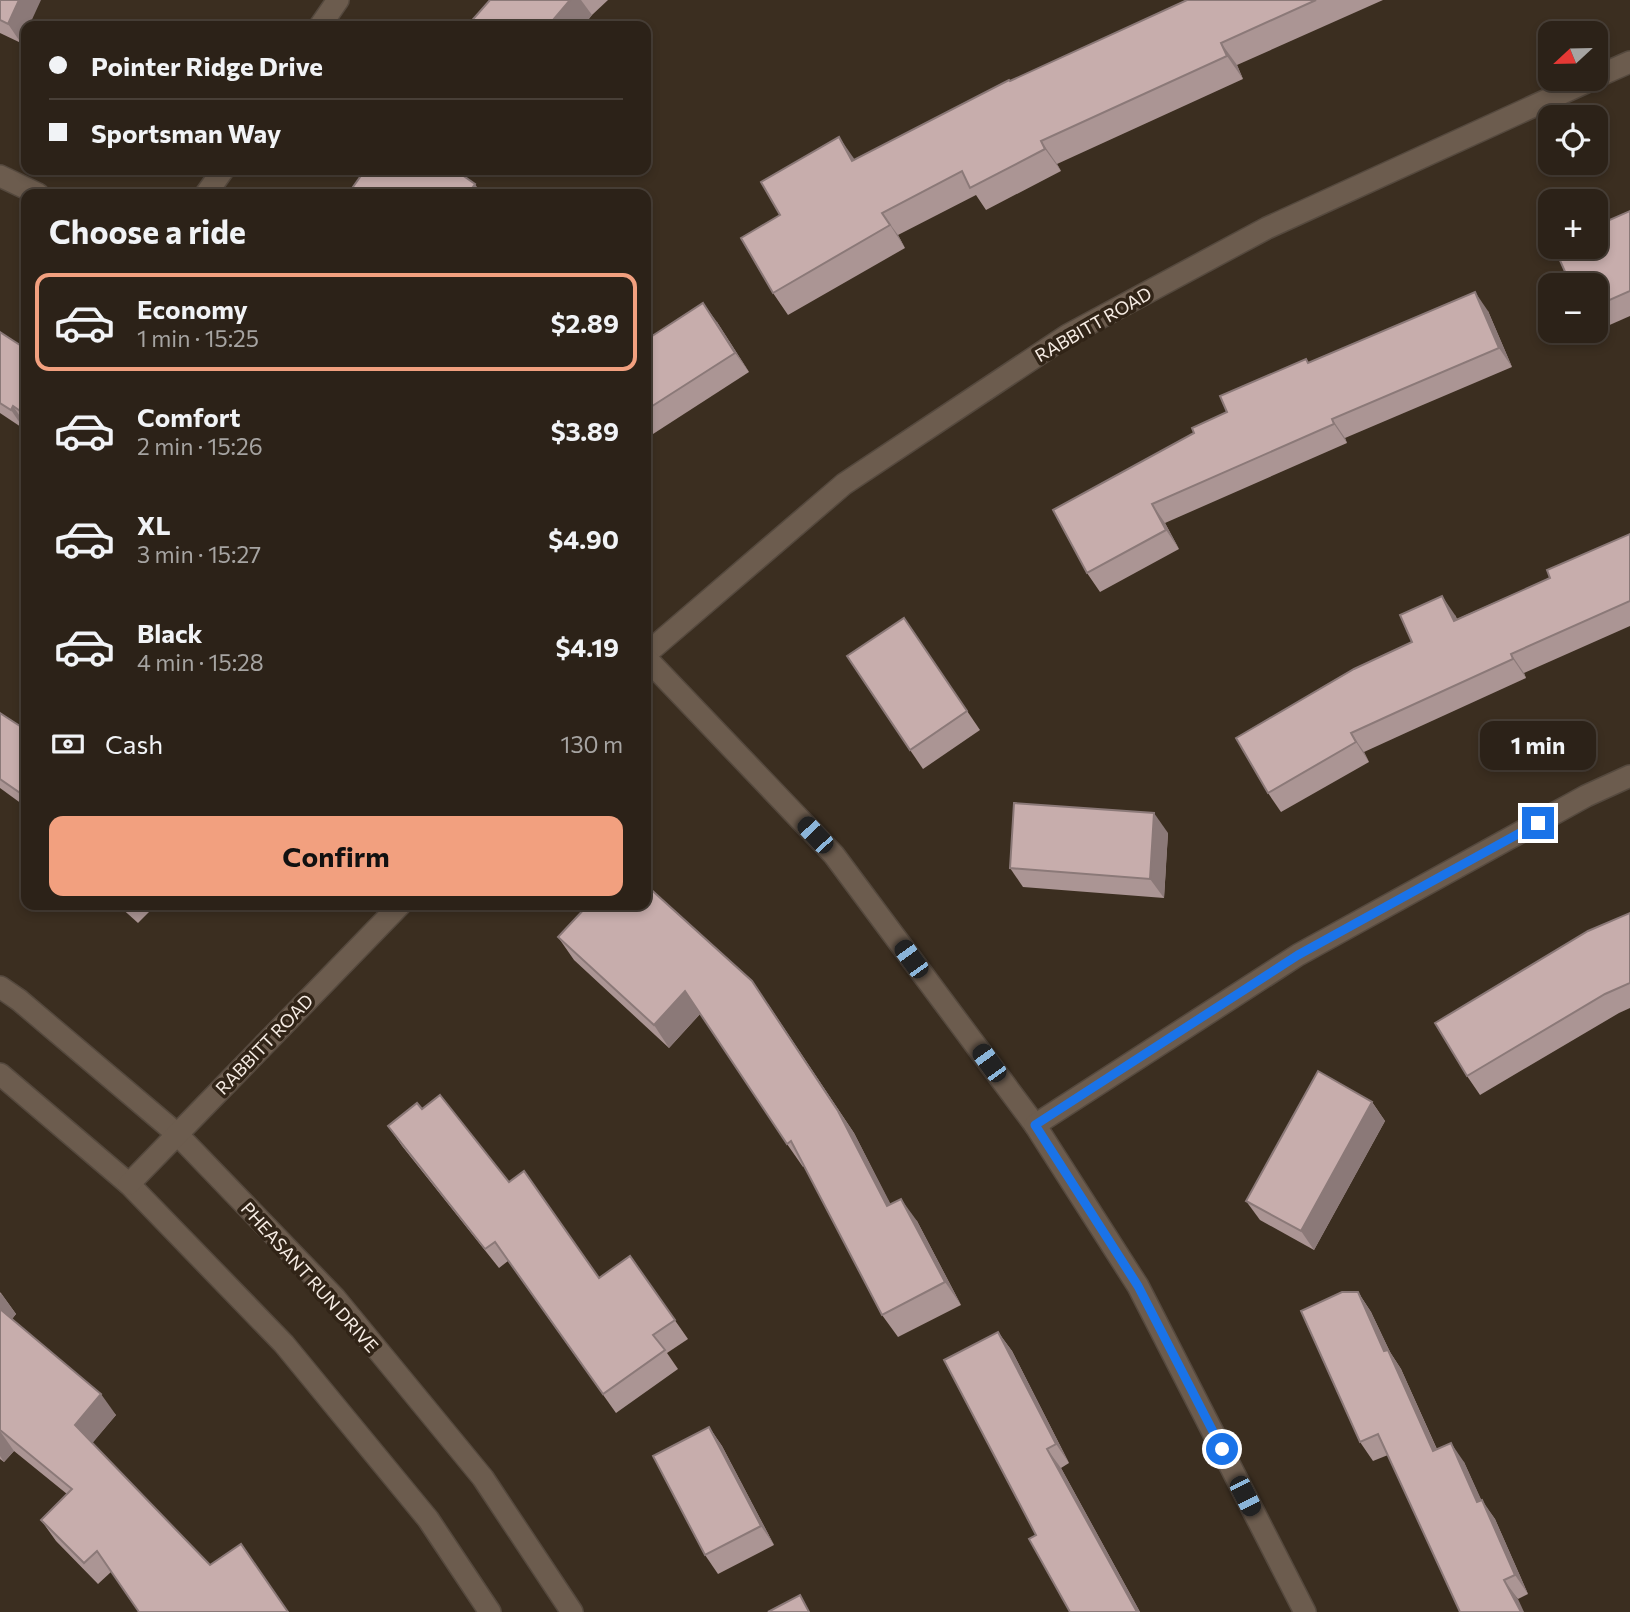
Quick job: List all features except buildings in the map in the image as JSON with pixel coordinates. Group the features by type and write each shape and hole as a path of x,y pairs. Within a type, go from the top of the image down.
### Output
{"street":[{"path":"323,21 338,0"},
{"name":"RABBITT ROAD","path":"1608,72 1630,62"},
{"name":"RABBITT ROAD","path":"651,652 844,484 1068,335 1267,228 1566,91"},
{"path":"0,176 27,189"},
{"path":"651,661 834,855 1035,1125 1138,1286 1305,1612"},
{"path":"1035,1125 1298,955 1586,796 1630,776"},
{"name":"RABBITT ROAD","path":"129,1184 395,910"},
{"name":"PHEASANT RUN DRIVE","path":"0,987 19,1000 176,1133 335,1298 483,1478 572,1612"},
{"path":"0,1073 129,1184 284,1344 428,1519 490,1612"}],"route":[{"path":"1222,1449 1138,1286 1035,1125 1298,955 1538,823"}]}
